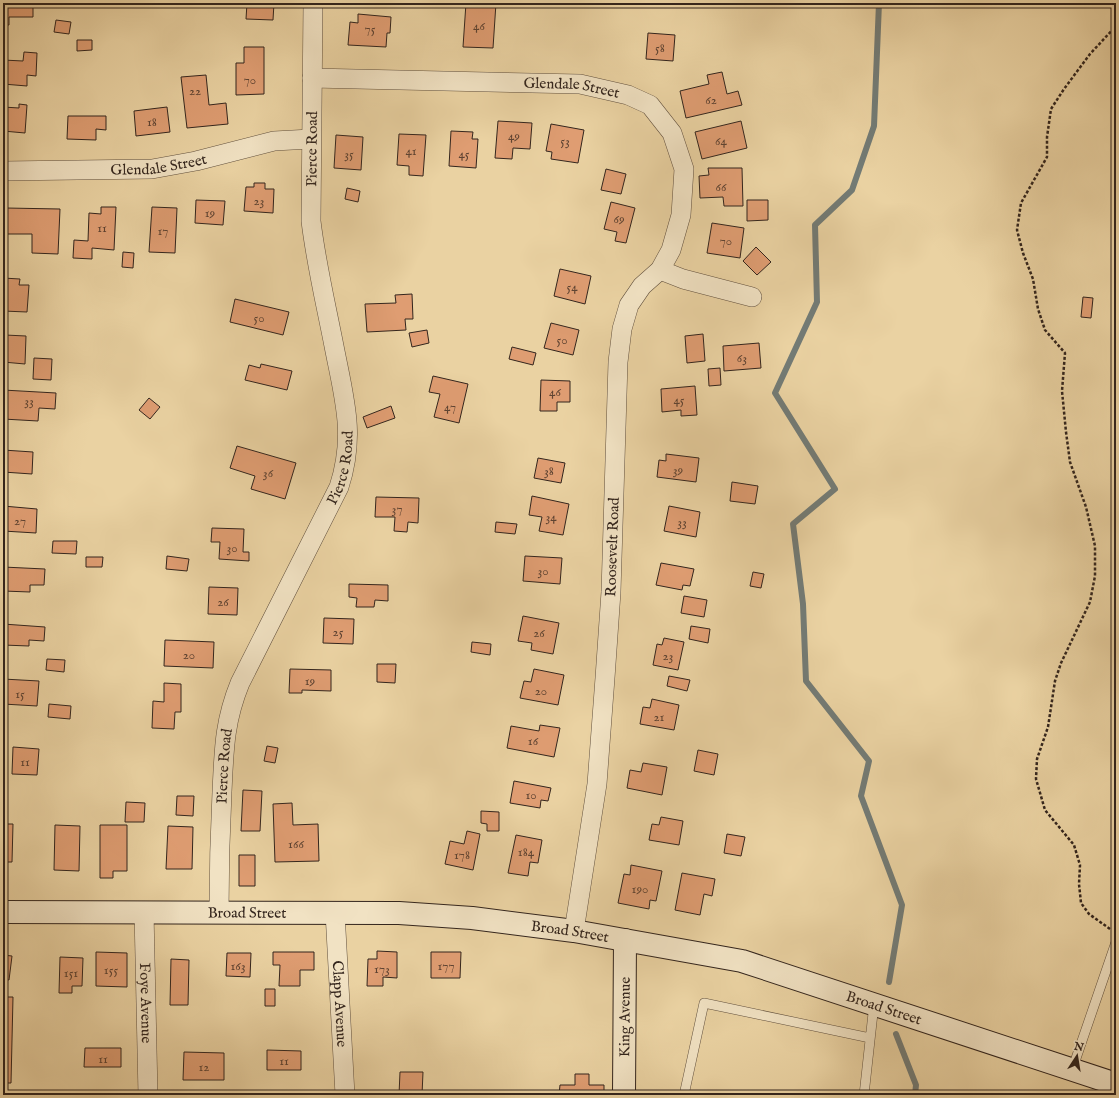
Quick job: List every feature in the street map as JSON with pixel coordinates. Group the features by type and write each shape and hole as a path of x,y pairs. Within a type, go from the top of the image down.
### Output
{"main road":[{"name":"Broad Street","path":"3,912 335,912 423,914 497,921 574,931 742,961 1116,1084"},
{"name":"King Avenue","path":"624,1095 625,940"}],"street":[{"name":"Pierce Road","path":"219,912 219,851 225,740 231,705 240,683 339,487 348,456 346,407 311,221 313,3"},
{"name":"Glendale Street","path":"312,78 580,84 628,95 650,105 672,133 684,169 681,215 671,250 660,270"},
{"name":"Glendale Street","path":"3,171 152,169 196,161 274,141 311,139"},
{"path":"660,270 683,279 752,297"},
{"name":"Roosevelt Road","path":"574,931 596,784 605,678 611,592 618,362 622,329 629,305 642,286 660,270"},
{"name":"Foye Avenue","path":"144,912 148,1095"},
{"name":"Clapp Avenue","path":"335,912 345,1095"}],"lane":[{"path":"1072,1070 1116,942"},
{"path":"684,1095 704,1003 870,1038"},
{"path":"864,1095 874,1004"}],"path":[{"path":"1116,26 1090,54 1051,109 1047,136 1047,157 1021,203 1017,230 1023,253 1033,279 1038,309 1045,330 1065,353 1062,391 1070,462 1086,507 1095,546 1095,576 1090,602 1061,664 1055,681 1048,728 1037,759 1036,779 1045,810 1074,845 1080,865 1079,884 1081,903 1089,914 1116,933"}],"building":[{"path":"3,3 33,3 33,17 9,17 9,25 3,25"},
{"path":"247,3 274,3 273,20 246,19"},
{"path":"466,3 496,3 493,48 463,47"},
{"path":"358,14 391,17 390,33 387,33 386,47 348,45 350,22 358,23"},
{"path":"56,20 71,22 69,34 54,32"},
{"path":"648,33 675,35 673,61 646,59"},
{"path":"77,40 92,40 92,50 77,51"},
{"path":"244,47 264,47 264,94 236,95 236,63 244,63"},
{"path":"24,52 37,53 36,76 27,75 27,86 3,84 3,60 23,61"},
{"path":"722,72 727,94 738,91 742,105 686,118 680,91 709,84 707,75"},
{"path":"206,75 209,105 226,103 228,124 187,128 181,77"},
{"path":"19,104 27,105 25,133 3,131 3,107 19,108"},
{"path":"167,107 170,132 136,136 134,111"},
{"path":"68,116 106,116 106,130 96,129 96,140 67,139"},
{"path":"498,121 532,123 530,149 513,148 512,159 495,158"},
{"path":"741,121 747,148 702,159 695,132"},
{"path":"551,124 584,130 578,163 551,159 552,152 546,151"},
{"path":"451,131 473,132 472,139 478,139 476,168 449,166"},
{"path":"399,134 426,135 423,176 409,175 409,166 397,165"},
{"path":"336,135 363,137 361,170 334,168"},
{"path":"708,168 742,168 743,206 724,206 723,197 700,198 699,176 709,175"},
{"path":"606,169 626,174 621,194 601,190"},
{"path":"254,183 265,183 265,189 274,189 273,213 244,211 246,187 254,187"},
{"path":"347,188 360,191 358,202 345,199"},
{"path":"196,200 225,201 223,225 195,223"},
{"path":"747,200 768,200 768,220 747,221"},
{"path":"611,202 635,208 626,243 615,241 617,232 604,229"},
{"path":"101,207 116,207 114,250 92,248 92,259 73,258 74,240 88,241 89,213 101,214"},
{"path":"152,207 177,208 175,253 149,252"},
{"path":"6,208 60,209 58,254 32,253 32,234 3,234 3,220 6,220"},
{"path":"712,223 744,228 740,258 707,253"},
{"path":"756,247 771,262 757,275 743,261"},
{"path":"123,252 134,253 133,268 122,267"},
{"path":"560,269 591,276 585,304 554,296"},
{"path":"3,278 20,279 19,285 29,285 27,312 3,311"},
{"path":"412,294 413,319 405,319 406,330 367,332 365,304 396,303 395,295"},
{"path":"1083,297 1093,298 1091,318 1081,317"},
{"path":"235,299 289,312 283,335 230,322"},
{"path":"551,323 579,330 573,355 544,348"},
{"path":"427,330 429,343 412,347 409,333"},
{"path":"703,334 705,361 687,363 685,336"},
{"path":"5,335 26,336 25,364 3,362"},
{"path":"759,343 761,368 724,371 723,346"},
{"path":"512,347 536,353 533,365 509,359"},
{"path":"34,358 52,359 51,380 33,379"},
{"path":"261,364 292,371 287,390 245,380 249,365 260,368"},
{"path":"720,368 721,385 709,386 708,369"},
{"path":"433,376 468,384 459,423 434,417 440,394 429,392"},
{"path":"541,380 570,381 570,402 557,402 557,411 540,411"},
{"path":"695,386 697,415 681,416 681,410 662,412 661,389"},
{"path":"3,390 56,393 55,409 39,408 38,421 3,419"},
{"path":"149,398 160,407 150,419 139,410"},
{"path":"391,406 395,418 367,428 363,417"},
{"path":"237,446 296,463 285,499 251,489 255,476 230,468"},
{"path":"3,450 33,452 32,474 3,472"},
{"path":"666,454 699,458 696,482 657,477 659,460 666,461"},
{"path":"538,458 565,463 561,483 534,478"},
{"path":"732,482 758,486 755,504 730,501"},
{"path":"532,496 569,504 563,535 539,531 542,517 529,515"},
{"path":"376,497 419,498 418,523 408,522 407,532 394,531 395,517 375,517"},
{"path":"3,506 37,509 36,533 3,531"},
{"path":"669,506 700,512 696,537 664,531"},
{"path":"496,522 517,524 515,534 495,532"},
{"path":"212,528 244,529 243,552 249,552 249,561 219,559 220,542 211,542"},
{"path":"53,541 77,541 76,554 52,553"},
{"path":"167,556 189,559 187,571 166,569"},
{"path":"525,556 562,558 560,584 523,581"},
{"path":"86,557 103,557 102,567 86,567"},
{"path":"661,563 694,569 690,586 683,585 682,590 656,585"},
{"path":"3,567 45,569 44,585 30,585 30,592 3,591"},
{"path":"753,572 764,574 761,588 750,586"},
{"path":"349,584 388,585 388,601 375,600 374,607 356,607 357,598 349,597"},
{"path":"209,587 238,588 237,615 208,614"},
{"path":"684,596 707,600 704,617 681,613"},
{"path":"523,616 559,623 553,654 531,650 532,643 518,641"},
{"path":"324,618 354,619 353,644 323,643"},
{"path":"3,624 45,627 44,641 29,640 29,646 3,645"},
{"path":"691,626 710,629 708,643 689,639"},
{"path":"664,638 684,642 678,670 653,665 657,644 662,645"},
{"path":"165,640 214,642 213,668 164,666"},
{"path":"472,642 491,644 490,655 471,652"},
{"path":"47,659 65,660 64,672 46,670"},
{"path":"377,664 396,664 395,683 377,682"},
{"path":"290,669 331,670 331,691 302,690 302,693 289,693"},
{"path":"534,669 564,675 558,705 520,698 524,681 531,682"},
{"path":"669,676 690,680 687,691 667,686"},
{"path":"3,679 39,681 37,706 3,704"},
{"path":"164,683 181,684 181,712 175,712 174,729 152,728 153,701 164,702"},
{"path":"652,699 679,705 674,730 640,724 643,707 650,708"},
{"path":"49,704 71,706 70,719 48,717"},
{"path":"540,725 560,728 554,757 507,748 511,726 539,731"},
{"path":"267,746 278,748 275,763 264,761"},
{"path":"13,747 39,749 37,775 12,774"},
{"path":"698,750 718,754 714,775 694,771"},
{"path":"643,763 667,767 662,795 627,788 630,770 641,772"},
{"path":"514,781 551,788 548,801 541,800 540,808 510,803"},
{"path":"243,790 262,791 260,831 241,831"},
{"path":"177,796 194,796 193,816 176,815"},
{"path":"126,802 145,803 144,822 125,822"},
{"path":"292,803 293,825 318,824 319,861 275,862 273,804"},
{"path":"481,811 499,812 499,831 487,831 487,824 481,823"},
{"path":"661,817 683,821 679,845 649,840 652,824 659,825"},
{"path":"3,824 13,824 12,862 3,862"},
{"path":"55,825 80,826 79,871 54,870"},
{"path":"100,825 127,825 127,871 113,871 113,878 100,878"},
{"path":"168,826 193,827 192,869 166,869"},
{"path":"467,831 480,834 473,870 445,864 450,841 464,844"},
{"path":"727,834 745,837 741,856 724,853"},
{"path":"516,835 542,840 538,863 530,862 528,876 508,873"},
{"path":"239,855 255,855 255,886 239,886"},
{"path":"631,865 662,871 656,901 650,900 649,909 618,903 624,874 630,875"},
{"path":"682,873 715,879 712,896 704,894 700,915 675,910"},
{"path":"377,951 397,952 397,978 383,977 383,986 367,986 368,959 377,959"},
{"path":"96,952 127,953 127,987 96,986"},
{"path":"273,952 314,952 314,970 300,970 300,986 279,986 280,965 273,965"},
{"path":"431,952 461,952 460,978 431,978"},
{"path":"227,953 251,953 250,977 226,976"},
{"path":"3,955 12,956 9,980 3,979"},
{"path":"60,957 83,958 82,986 72,986 72,993 59,993"},
{"path":"171,959 189,960 188,1005 170,1005"},
{"path":"265,989 275,989 275,1006 265,1006"},
{"path":"3,997 13,997 11,1083 6,1083 5,1095 3,1095"},
{"path":"85,1048 121,1048 121,1067 84,1067"},
{"path":"267,1050 301,1051 301,1070 267,1070"},
{"path":"184,1052 224,1053 224,1080 183,1080"},
{"path":"400,1072 423,1072 422,1095 399,1095"},
{"path":"575,1074 589,1074 589,1085 604,1085 604,1095 559,1095 560,1085 575,1085"}],"waterway":[{"path":"879,3 874,126 852,190 815,225 817,302 775,393 835,489 793,524 803,604 806,681 869,761 861,796 902,905 889,982"},
{"path":"896,1034 916,1085 915,1095"}]}
